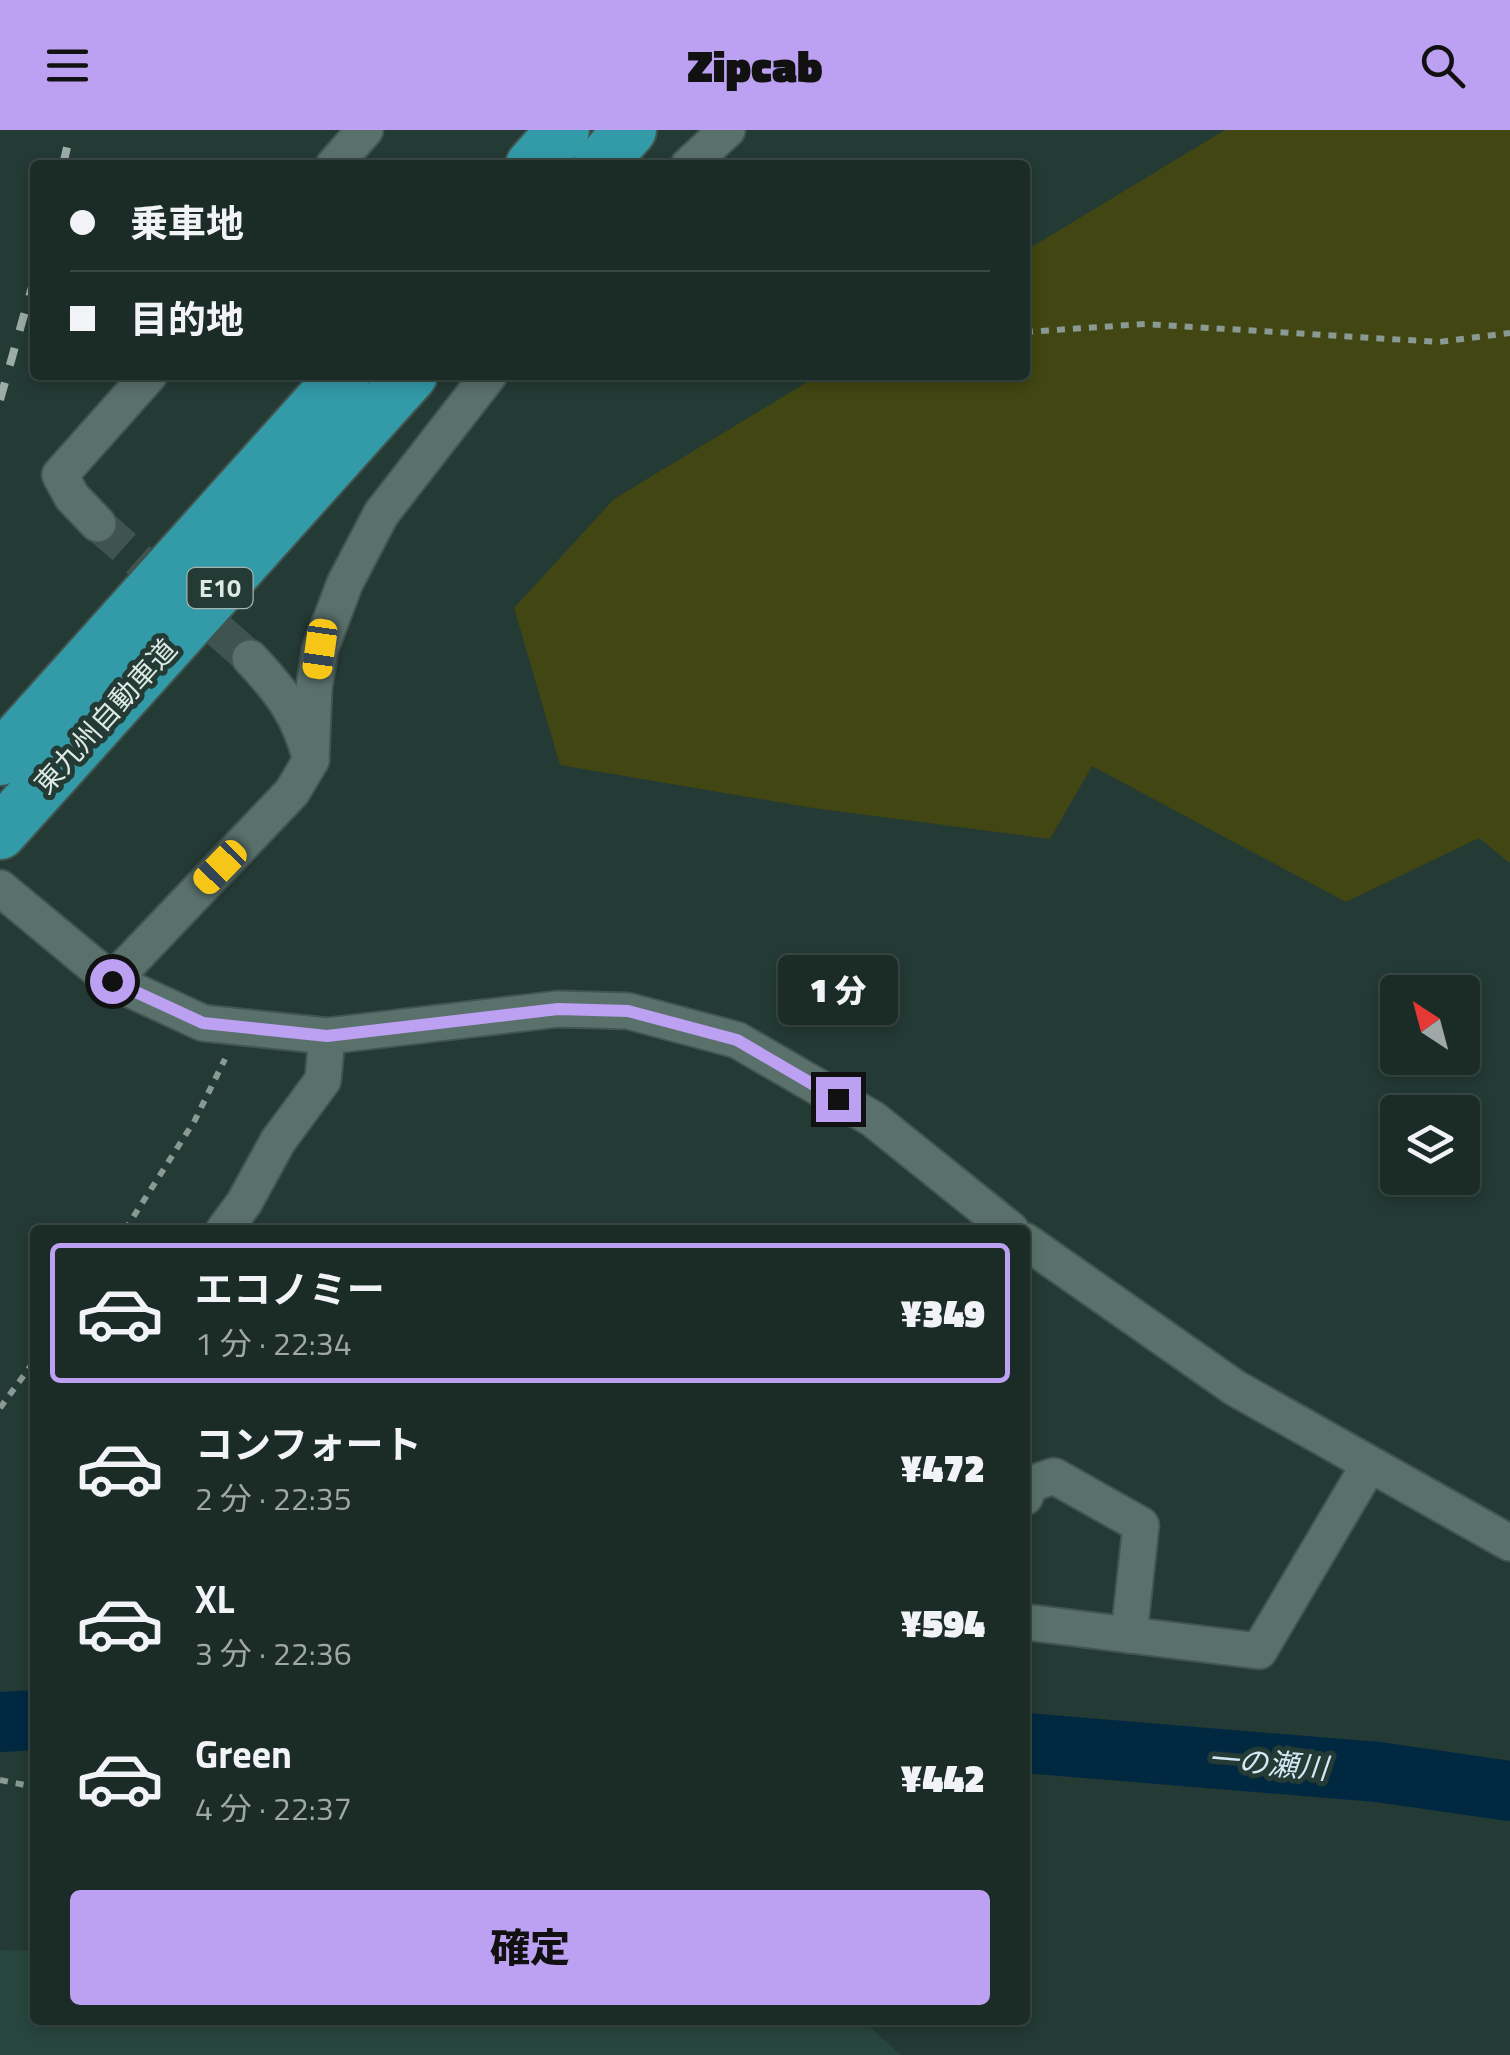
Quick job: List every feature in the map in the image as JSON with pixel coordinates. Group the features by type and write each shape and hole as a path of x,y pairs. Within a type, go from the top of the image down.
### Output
{"highway":[{"path":"536,160 563,130"},
{"path":"603,160 630,130"},
{"name":"東九州自動車道","path":"10,798 340,380"},
{"name":"東九州自動車道","path":"10,798 406,380"}],"street":[{"path":"338,160 365,130"},
{"path":"695,160 727,130"},
{"path":"98,524 72,497 60,475 144,380"},
{"path":"112,981 292,792 312,760 314,688 320,649 345,583 381,514 485,380"},
{"path":"250,658 284,694 303,727 312,760"},
{"path":"0,888 112,981 203,1023 327,1036 558,1009 628,1011 737,1040 872,1119 1004,1225"},
{"path":"228,1225 244,1204 278,1141 323,1080 327,1036"},
{"path":"1030,1244 1235,1388 1510,1543"},
{"path":"1030,1623 1259,1650 1368,1465"},
{"path":"1030,1484 1054,1476 1141,1525 1128,1635"}],"path":[{"path":"1030,332 1145,324 1439,342 1510,333"},
{"path":"128,1225 195,1120 240,1026"},
{"path":"0,1408 30,1367"},
{"path":"0,1780 30,1786"}],"shaded area":[{"path":"0,1950 30,1951 30,2025 868,2025 901,2055 0,2055"}],"green space":[{"path":"1225,130 1510,130 1510,863 1479,838 1346,902 1092,766 1050,839 813,808 560,765 514,608 614,499 811,380 1030,380 1030,248"}],"waterway":[{"name":"一の瀬川","path":"0,1722 30,1720"},
{"name":"一の瀬川","path":"1030,1743 1378,1772 1510,1791"}],"tunnel":[{"path":"98,524 250,658"}],"railway":[{"path":"64,160 71,130"},
{"path":"0,400 30,294"}],"route":[{"path":"112,981 203,1023 327,1036 558,1009 628,1011 737,1040 838,1099"}]}
